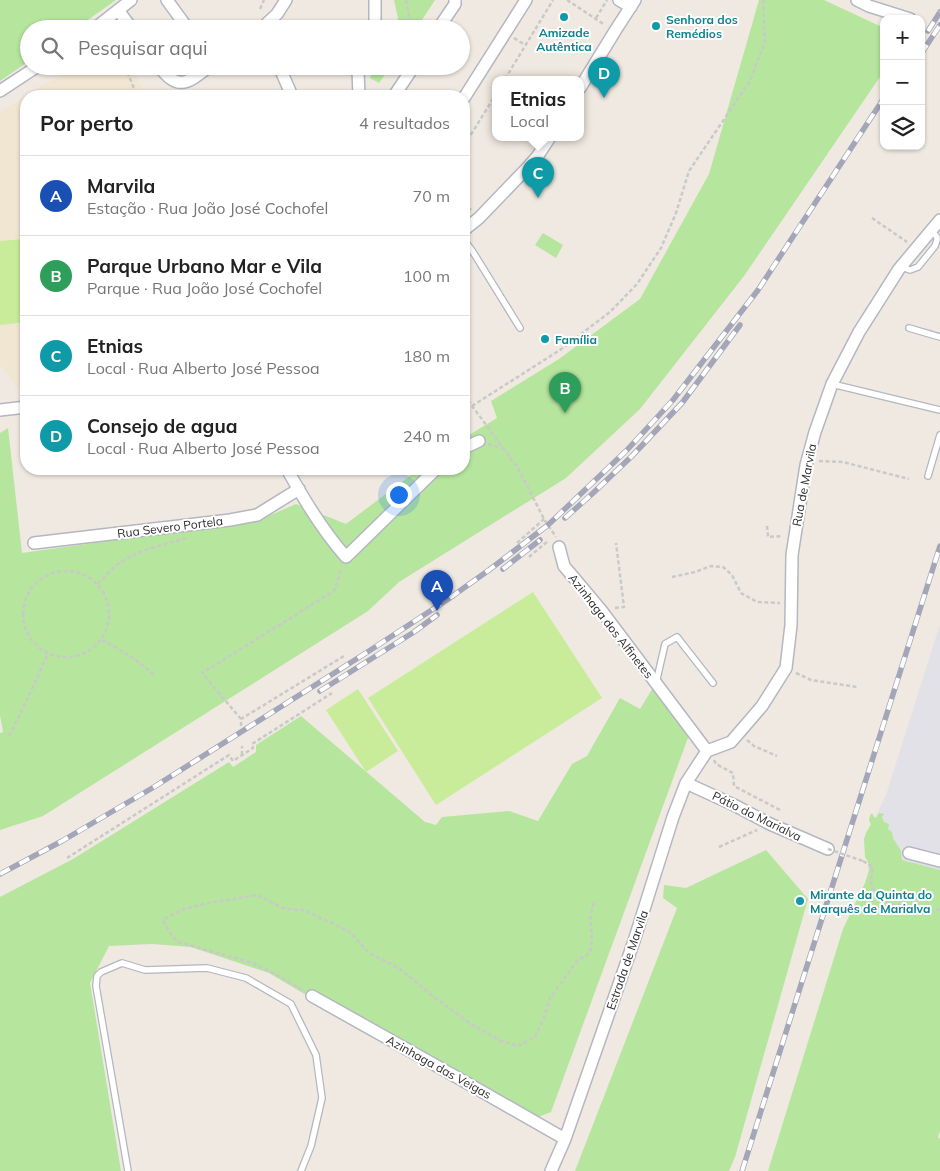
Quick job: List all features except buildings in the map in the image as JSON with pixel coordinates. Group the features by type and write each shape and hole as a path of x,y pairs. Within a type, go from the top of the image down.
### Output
{"street":[{"path":"105,20 131,0"},
{"path":"167,0 181,20"},
{"path":"271,20 286,0"},
{"path":"374,20 375,0"},
{"path":"444,20 455,4 454,0"},
{"path":"469,90 526,0"},
{"path":"584,81 633,4 619,0"},
{"path":"857,0 897,15"},
{"path":"118,10 125,20"},
{"path":"0,91 24,75"},
{"path":"166,75 174,81 181,82 192,80 198,75"},
{"path":"283,75 289,90"},
{"path":"358,75 359,90"},
{"path":"398,90 408,75"},
{"path":"470,225 530,166 548,141"},
{"name":"Rua de Marvila","path":"707,751 730,742 762,706 786,668 791,625 792,555 808,460 815,432 832,384 859,332 901,267 940,220"},
{"path":"0,404 20,408"},
{"path":"0,410 20,408"},
{"path":"0,419 20,409"},
{"path":"470,445 479,441"},
{"path":"291,475 330,538 346,557 430,475"},
{"name":"Rua Severo Portela","path":"34,543 257,515 299,489"},
{"name":"Azinhaga dos Alfinetes","path":"559,547 564,566 601,610 707,751"},
{"name":"Estrada de Marvila","path":"551,1171 565,1139 634,941 673,817 686,783 707,751"},
{"name":"Pátio do Marialva","path":"686,783 770,824 828,849"},
{"path":"909,853 940,861"},
{"name":"Azinhaga das Veigas","path":"312,996 565,1139"}],"lane":[{"path":"901,267 913,270 918,267 936,243 937,237 931,230"},
{"path":"470,248 520,328"},
{"path":"909,328 940,337"},
{"path":"832,384 940,410"},
{"path":"928,476 940,435"},
{"path":"656,683 665,644 677,637 713,683"},
{"path":"128,1171 96,986 97,976 101,972 122,963 144,970 207,968 246,978 291,1004 316,1055 322,1098 312,1146 301,1171"}],"path":[{"path":"260,9 264,0"},
{"path":"406,0 410,20"},
{"path":"507,76 553,0"},
{"path":"567,0 615,31"},
{"path":"595,18 607,0"},
{"path":"472,406 560,350 610,312 637,284 660,248 676,213 689,171 750,81 765,41 762,0"},
{"path":"129,75 135,90"},
{"path":"470,136 492,100"},
{"path":"872,218 916,248"},
{"path":"470,403 518,468 544,519 555,535 559,547"},
{"path":"808,460 843,462 909,479"},
{"path":"517,543 544,519"},
{"path":"98,584 124,559 176,540 188,538 188,525"},
{"path":"767,526 768,538 795,536"},
{"path":"529,557 555,535"},
{"path":"601,610 624,607 616,543"},
{"path":"241,726 241,719 202,673 334,591 346,557"},
{"path":"672,577 711,566 723,567 732,575 741,593 757,602 791,603"},
{"path":"66,570 80,572 92,578 102,588 108,600 110,614 108,628 102,640 91,651 77,656 62,658 48,654 31,639 23,619 24,604 30,590 40,580 52,573 66,570"},
{"path":"102,640 143,664 154,675"},
{"path":"9,736 48,654"},
{"path":"241,719 344,656"},
{"path":"786,668 811,680 857,687"},
{"path":"67,858 230,756 233,761 242,756 253,748 252,744 332,693"},
{"path":"738,733 754,746 776,756"},
{"path":"242,746 242,756"},
{"name":"Pátio do Marialva","path":"707,751 716,764 732,773 734,786 780,810"},
{"name":"Pátio do Marialva","path":"720,847 760,829"},
{"path":"828,849 863,861 873,867 871,880 873,890 887,903 929,912 940,909"},
{"path":"312,996 254,963 178,942 169,932 163,920 182,910 208,903 257,895 285,909 304,910 350,932 369,953 399,968 471,1024 501,1041 518,1046 535,1037 544,1018 550,998 577,961 590,953 592,938 590,918 594,901"}],"shaded area":[{"path":"62,75 136,75 142,90 35,90"},
{"path":"20,100 20,385 16,386 0,365 0,112"},
{"path":"940,624 940,903 869,830 886,795"}],"green space":[{"path":"0,0 116,0 88,20 20,20 20,67 0,81"},
{"path":"394,0 435,0 422,20 397,20"},
{"path":"759,0 824,0 880,26 880,77 744,276 640,409 566,478 399,582 368,611 43,816 0,830 0,733 3,732 0,715 0,433 8,428 22,553 259,520 296,504 346,524 411,475 470,475 470,434 497,418 491,401 559,359 640,299 709,174"},
{"path":"371,75 385,75 379,83 370,78"},
{"path":"543,233 563,245 556,258 535,245"},
{"path":"20,239 20,323 0,325 0,241"},
{"path":"533,592 602,698 436,805 368,698"},
{"path":"654,686 689,735 551,1112 538,1117 367,1019 362,1028 269,973 191,947 152,944 109,946 90,983 121,1171 0,1171 0,897 73,859 229,762 233,767 256,752 256,745 301,716 425,822 436,825 442,817 509,811 538,821 572,764 587,756 620,698 640,709"},
{"path":"358,689 398,751 366,772 326,710"},
{"path":"872,813 876,818 879,813 884,814 882,817 884,822 889,824 888,829 892,832 893,838 901,851 902,860 940,870 940,1131 938,1137 940,1139 940,1171 768,1171 843,929 865,883 869,870 865,857 864,839 871,824 869,818"},
{"path":"766,850 808,899 735,1157 729,1171 575,1171 677,908 663,898 664,885 686,888"}],"railway":[{"path":"928,31 940,12"},
{"path":"925,48 940,25"},
{"path":"0,874 62,841 154,787 369,651 447,600 548,525 627,450 673,400 758,290 880,104"},
{"path":"565,518 632,456 682,403 740,325"},
{"path":"503,569 540,540"},
{"path":"742,1171 940,546"},
{"path":"320,691 414,632 437,615"}],"place":[{"name":"Amizade Autêntica","path":"564,17"},
{"name":"Senhora dos Remédios","path":"656,26"},
{"name":"Consejo de agua","path":"604,98"},
{"name":"Etnias","path":"538,198"},
{"name":"Família","path":"545,339"},
{"name":"Parque Urbano Mar e Vila","path":"565,413"},
{"name":"Marvila","path":"437,611"},
{"name":"Mirante da Quinta do Marquês de Marialva","path":"800,901"}]}
